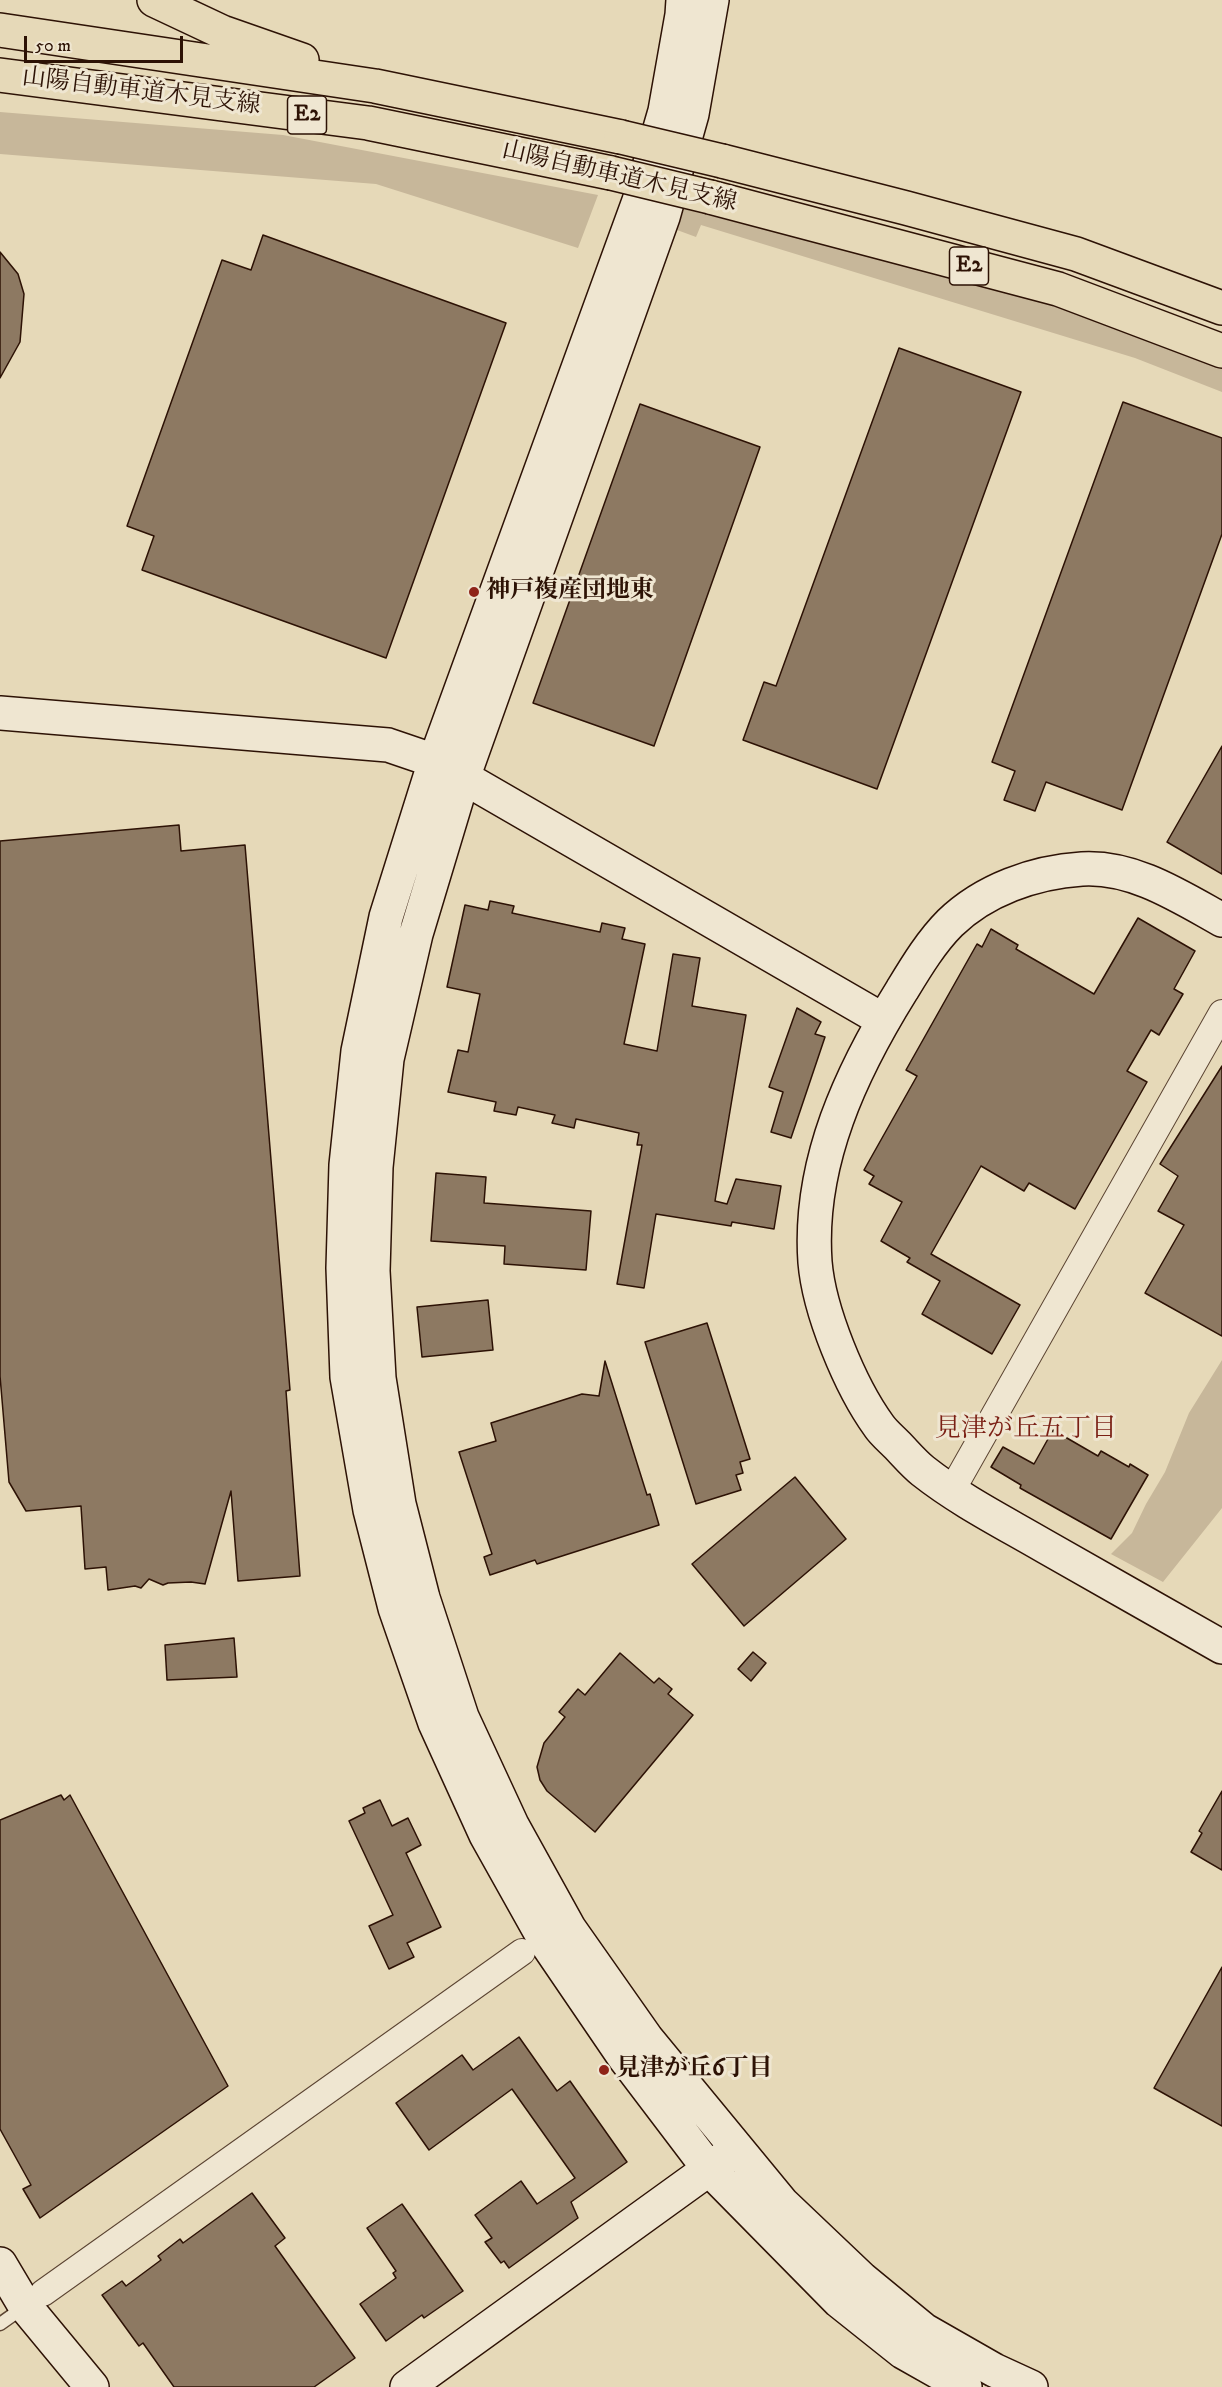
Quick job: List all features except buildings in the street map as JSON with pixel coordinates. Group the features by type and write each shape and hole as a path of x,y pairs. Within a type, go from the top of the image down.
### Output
{"highway":[{"path":"154,0 222,32 375,86"},
{"name":"山陽自動車道木見支線","path":"0,30 375,86 621,137 906,208 1076,254 1222,308"},
{"name":"山陽自動車道木見支線","path":"0,75 368,123 610,173 710,197 1058,289 1222,351"},
{"path":"0,94 143,93"}],"street":[{"path":"683,0 665,111 639,201 435,761 386,917 358,1051 346,1165 343,1268 347,1377 370,1510 395,1608 435,1723 486,1835 547,1944 624,2057 709,2169 838,2301 903,2352 965,2387"},
{"path":"712,0 692,114 663,217 463,778 416,934 387,1059 376,1167 373,1271 379,1378 399,1504 423,1598 462,1717 512,1825 569,1928 647,2039 782,2203 862,2279 924,2330 994,2370 1031,2387"},
{"path":"0,713 388,745 435,761 883,1020"},
{"path":"1222,920 1172,892 1134,875 1083,869 1034,877 989,894 950,923 919,962 883,1020 852,1080 827,1145 817,1197 815,1263 826,1315 846,1370 879,1427 921,1470 985,1512 1222,1647"},
{"path":"952,1490 1222,1013"},
{"path":"23,2308 522,1952"},
{"path":"407,2387 737,2149"},
{"path":"0,2265 23,2308 92,2387"}],"shaded area":[{"path":"0,112 283,135 598,195 578,248 376,184 0,154"},
{"path":"684,209 1039,299 1134,333 1222,369 1222,392 1135,358 701,225 696,237 677,230"},
{"path":"1222,1360 1222,1508 1163,1582 1111,1554 1132,1533 1165,1472 1189,1413"}],"place":[{"name":"神戸複産団地東","path":"474,592"},
{"name":"見津が丘6丁目","path":"604,2070"}],"district":[{"name":"見津が丘五丁目","path":"1026,1431"}]}
